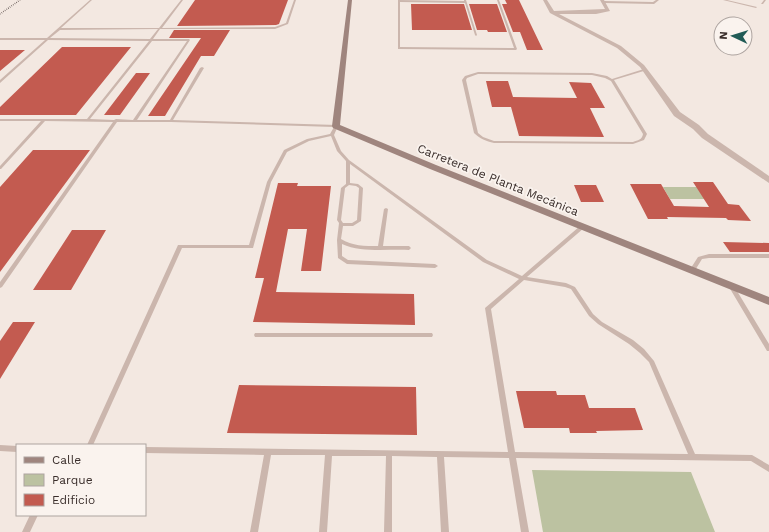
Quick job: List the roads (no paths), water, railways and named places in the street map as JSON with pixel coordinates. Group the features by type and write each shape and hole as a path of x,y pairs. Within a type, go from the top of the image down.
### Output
{"street":[{"path":"336,126 350,0"},
{"path":"545,0 552,12 619,47 645,70 677,114 769,180"},
{"path":"552,12 596,12 608,10 603,1"},
{"name":"Carretera de Planta Mecánica","path":"336,126 433,167 769,301"}],"lane":[{"path":"0,82 91,0"},
{"path":"88,120 182,0"},
{"path":"59,29 217,27 275,28 283,26 287,23 295,0"},
{"path":"476,35 465,1 399,0 400,48 516,49 498,0"},
{"path":"603,1 654,2 658,0"},
{"path":"724,0 756,6"},
{"path":"762,3 765,0"},
{"path":"0,40 189,40 134,120"},
{"path":"171,121 202,68"},
{"path":"612,80 645,134 644,138 640,141 625,143 494,142 486,140 479,137 476,133 464,80 466,77 478,73 592,74 612,80 645,70"},
{"path":"0,120 134,120 336,126 332,135 339,151 348,161 485,260 522,278 566,285 573,288 591,315 642,351 651,361 693,457"},
{"path":"0,168 44,120"},
{"path":"0,286 116,120"},
{"path":"90,444 180,246 251,247 269,182 285,151 308,140 332,135"},
{"path":"348,161 348,184"},
{"path":"341,223 353,225 359,221 361,188 357,185 348,184 343,188 339,220 341,223 339,240 340,258 347,262 435,266"},
{"path":"380,247 386,209"},
{"path":"525,532 488,308 582,226"},
{"path":"339,240 352,246 410,248"},
{"path":"692,270 700,258 709,256 769,256"},
{"path":"732,287 769,349"},
{"path":"257,335 430,335"},
{"path":"0,448 16,448"},
{"path":"146,450 752,458 769,468"},
{"path":"254,532 268,452"},
{"path":"323,532 329,452"},
{"path":"388,532 389,453"},
{"path":"440,454 445,532"},
{"path":"26,532 34,516"}],"railway":[{"path":"0,14 20,0"}]}
